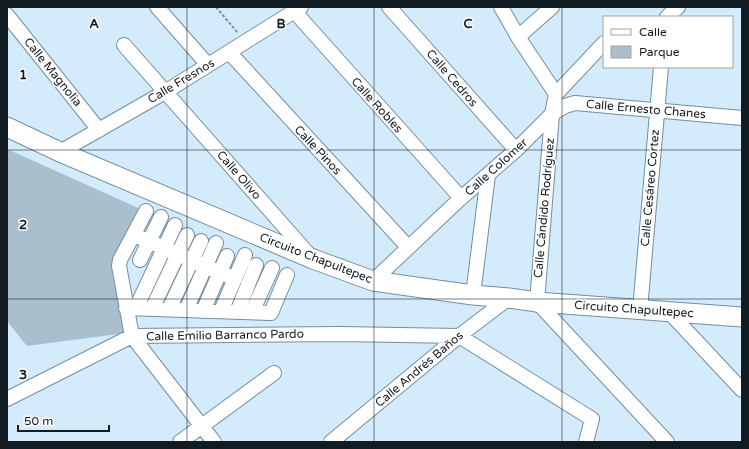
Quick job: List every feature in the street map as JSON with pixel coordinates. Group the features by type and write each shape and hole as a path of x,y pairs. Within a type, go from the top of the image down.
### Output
{"street":[{"path":"7,10 10,7"},
{"path":"157,7 208,65"},
{"name":"Calle Cedros","path":"389,7 516,150"},
{"path":"501,7 518,37 556,94"},
{"path":"518,37 552,7"},
{"path":"668,16 678,7"},
{"name":"Calle Fresnos","path":"60,152 165,92 297,9"},
{"name":"Calle Robles","path":"297,9 461,198"},
{"name":"Calle Magnolia","path":"7,15 99,130"},
{"path":"552,114 556,94 603,44"},
{"name":"Calle Olivo","path":"124,45 313,259"},
{"name":"Calle Pinos","path":"229,52 408,247"},
{"name":"Calle Cesáreo Cortez","path":"640,310 661,68"},
{"name":"Calle Ernesto Chanes","path":"552,114 565,106 575,103 742,118"},
{"name":"Calle Colomer","path":"373,281 461,198 516,150 552,114"},
{"name":"Calle Cándido Rodríguez","path":"537,302 552,114"},
{"name":"Circuito Chapultepec","path":"7,127 60,152 313,259 373,281 537,302 742,317"},
{"path":"473,295 488,175"},
{"path":"146,211 120,260 119,266 131,308 132,336 214,442"},
{"path":"140,260 161,217"},
{"path":"131,308 175,225"},
{"path":"134,235 235,279"},
{"path":"152,309 187,235"},
{"path":"169,309 201,241"},
{"path":"186,310 216,243"},
{"path":"221,311 245,255"},
{"path":"203,310 227,256"},
{"path":"237,312 256,265"},
{"path":"252,312 272,268"},
{"path":"131,308 271,313 287,275"},
{"name":"Calle Andrés Baños","path":"340,439 459,336 509,298"},
{"path":"537,302 667,442"},
{"path":"669,312 742,390"},
{"name":"Calle Emilio Barranco Pardo","path":"7,399 132,336 340,334 459,336"},
{"path":"459,336 592,419 586,442"},
{"path":"180,442 274,373"}],"path":[{"path":"216,7 245,42"}],"green space":[{"path":"7,149 145,211 115,262 126,333 27,346 7,321"}]}
